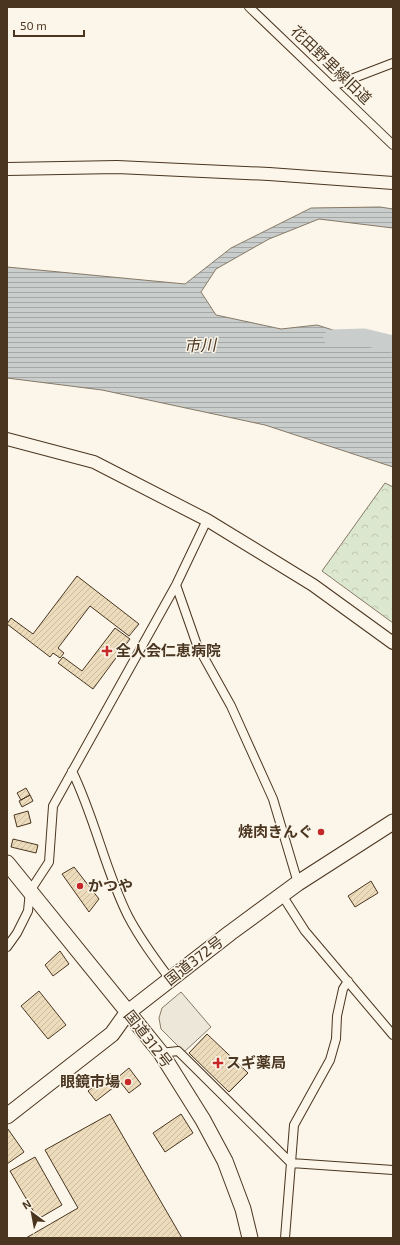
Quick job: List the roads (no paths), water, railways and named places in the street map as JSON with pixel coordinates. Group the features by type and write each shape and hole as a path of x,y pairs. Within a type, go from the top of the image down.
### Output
{"highway":[{"name":"国道372号","path":"7,1116 112,1034 127,1013 170,979 298,883 393,822"},
{"name":"国道312号","path":"7,862 127,1013 161,1053 204,1120 226,1161 243,1209 250,1238"}],"street":[{"name":"花田野里線旧道","path":"249,7 393,144"},
{"path":"333,86 393,63"},
{"path":"7,169 117,167 269,174 393,183"},
{"path":"7,439 94,462 207,520 313,585 393,643"},
{"path":"7,947 17,934 28,911 30,891 49,862 53,806 176,585 207,520"},
{"path":"176,585 197,645 231,706 273,799 298,883"},
{"path":"72,771 83,793 108,866 128,916 143,942 170,979"},
{"path":"282,895 305,931 393,1035"},
{"path":"285,1238 294,1125 330,1060 336,1039 337,1016 343,989 348,981"},
{"path":"161,1053 178,1051 291,1163 393,1170"}],"water":[{"path":"380,207 393,209 393,228 319,219 269,239 216,269 201,292 216,315 281,329 317,325 393,349 393,467 265,425 102,390 7,378 7,267 185,284 231,248 311,208"}],"waterway":[{"name":"市川","path":"332,338 364,337 393,344"}],"place":[{"name":"全人会仁恵病院","path":"107,651"},
{"name":"焼肉きんぐ","path":"321,832"},
{"name":"かつや","path":"80,886"},
{"name":"スギ薬局","path":"218,1063"},
{"name":"眼鏡市場","path":"128,1082"}]}
